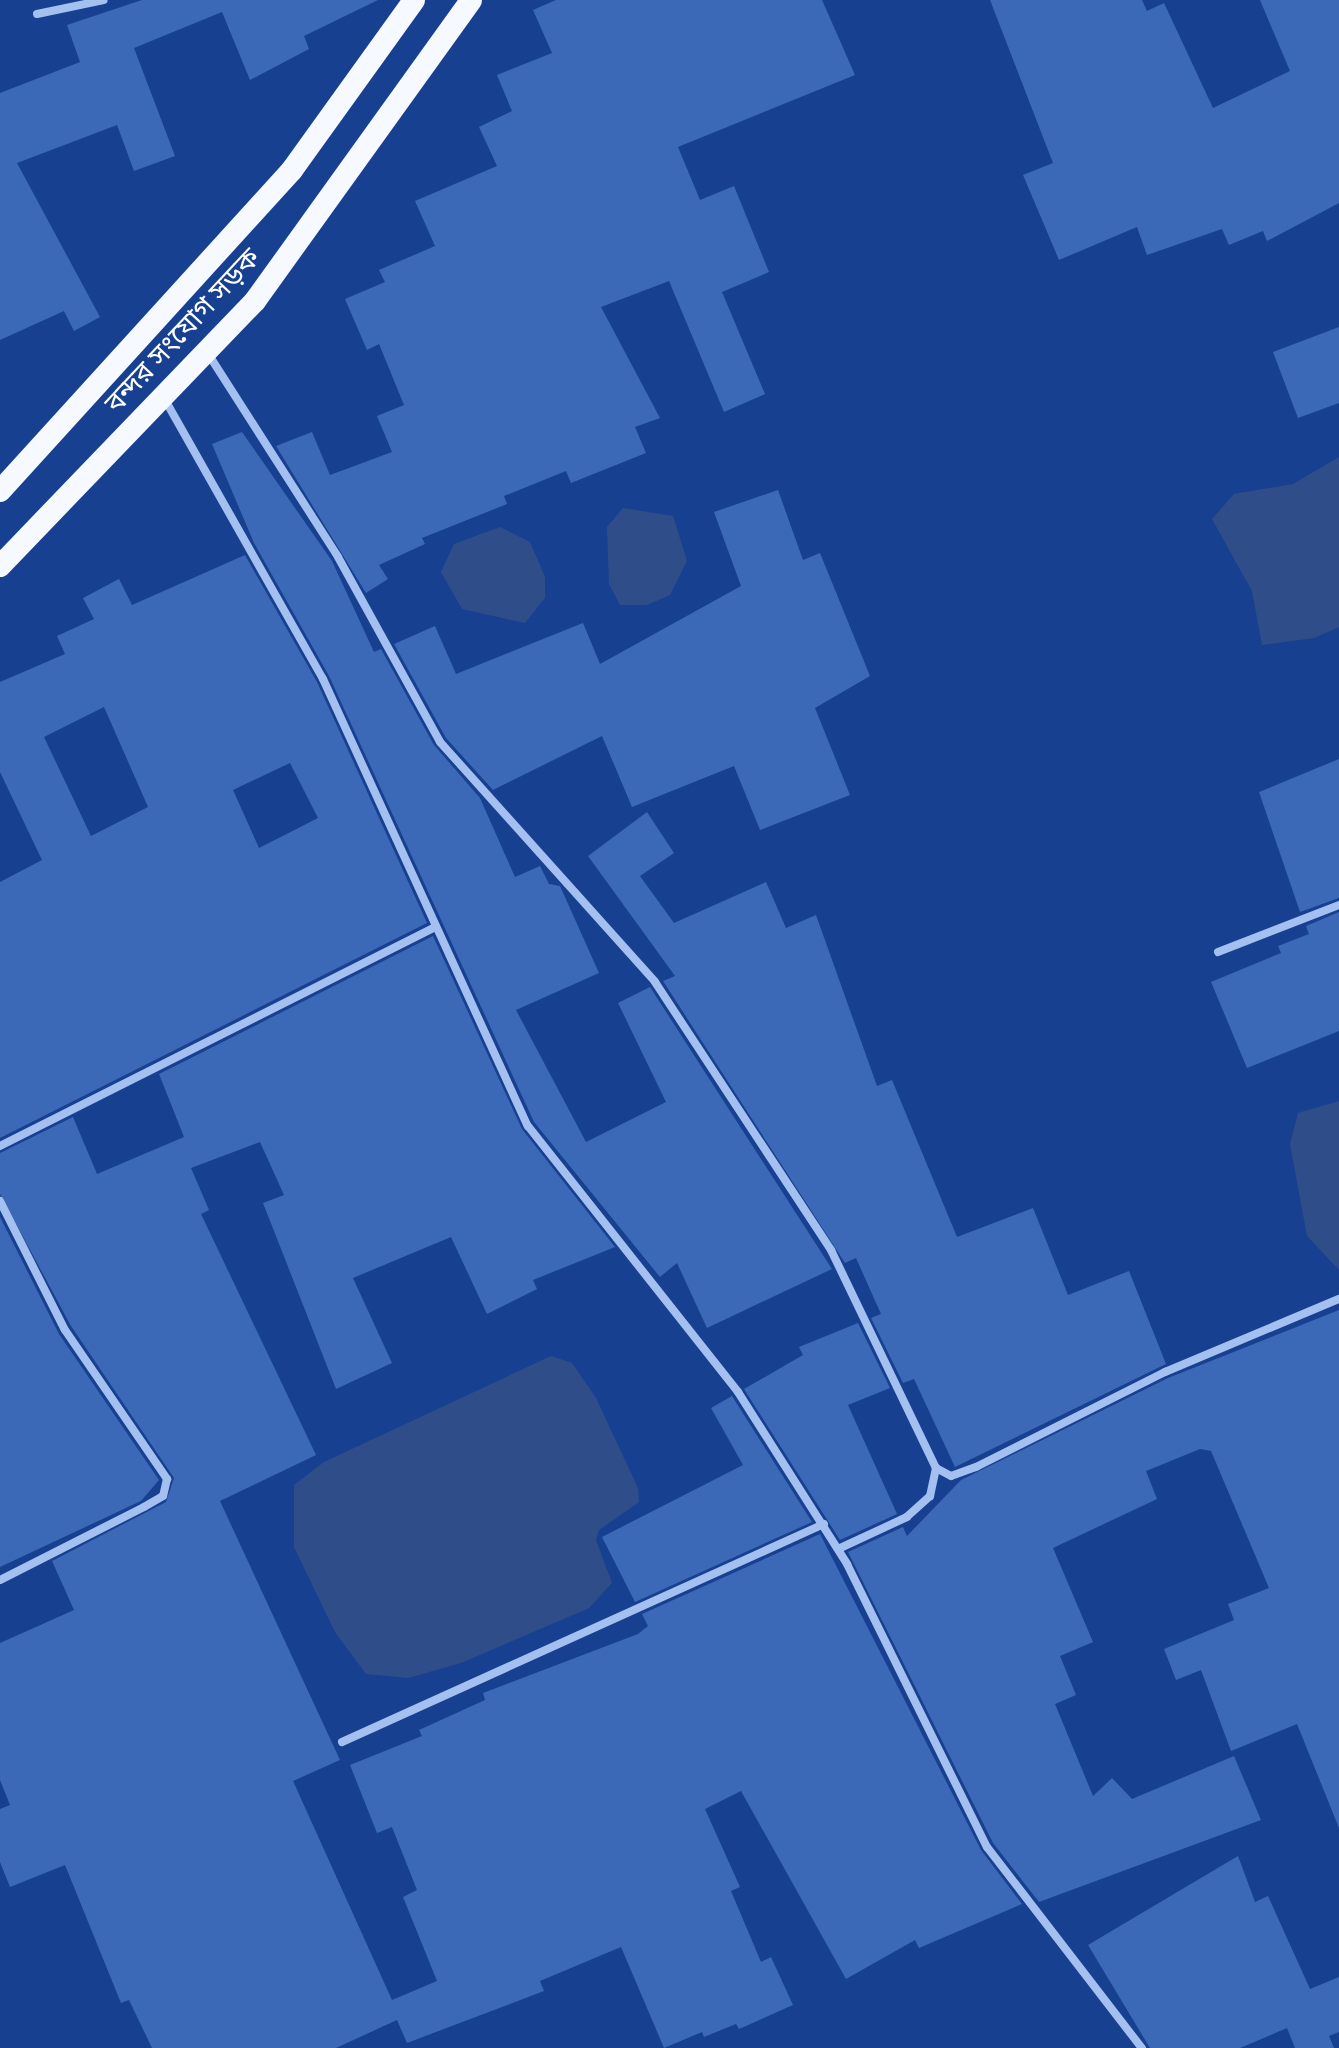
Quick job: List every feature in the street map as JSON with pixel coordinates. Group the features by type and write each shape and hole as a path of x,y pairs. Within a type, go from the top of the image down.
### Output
{"highway":[{"name":"বন্দর সংযোগ সড়ক","path":"0,491 292,170 414,0"},
{"name":"বন্দর সংযোগ সড়ক","path":"0,566 206,351 310,229 471,0"}],"street":[{"path":"37,14 104,0"},
{"path":"206,351 360,594 440,742 601,916 739,1101 831,1250 936,1468 951,1476 976,1467 1165,1372 1339,1299"},
{"path":"163,396 298,630 528,1126 699,1336 824,1524 987,1847 1142,2048"},
{"path":"1218,952 1339,905"},
{"path":"0,1146 435,927"},
{"path":"0,1201 65,1330 167,1479 163,1496 0,1580"},
{"path":"838,1549 907,1517 930,1496 936,1468"},
{"path":"342,1742 824,1524"}],"water":[{"path":"1339,457 1339,627 1314,638 1262,645 1252,591 1212,519 1234,494 1293,484"},
{"path":"623,508 673,516 687,561 670,595 647,605 620,605 609,584 607,527"},
{"path":"500,527 530,542 545,577 545,598 525,623 462,609 441,572 454,544"},
{"path":"1339,1101 1339,1270 1307,1236 1290,1144 1298,1113"},
{"path":"551,1356 572,1363 596,1398 638,1488 639,1502 599,1530 596,1540 612,1583 589,1608 461,1663 408,1678 366,1674 335,1632 294,1547 294,1485 324,1462"}],"building":[{"path":"142,0 378,0 304,36 309,49 250,80 222,12 134,48 175,156 134,171 117,125 17,163 100,317 74,331 64,311 0,340 0,93 80,62 67,25"},
{"path":"556,0 822,0 855,75 678,147 700,200 734,186 769,272 722,292 765,394 724,412 669,281 601,307 660,418 635,427 646,453 571,483 566,471 504,496 507,504 422,538 425,544 379,565 388,579 366,593 276,446 312,432 330,475 392,452 377,416 404,405 379,344 367,350 345,299 385,282 379,270 435,246 415,201 497,166 479,127 512,111 497,75 552,53 533,10"},
{"path":"990,0 1142,0 1147,11 1164,3 1213,108 1290,71 1260,0 1339,0 1339,203 1267,241 1263,231 1229,245 1222,229 1147,255 1137,227 1059,260 1023,175 1053,163"},
{"path":"1339,327 1339,403 1298,418 1273,352"},
{"path":"242,432 332,561 374,652 381,649 434,745 480,798 515,877 540,866 549,884 560,886 599,973 516,1010 586,1142 666,1102 618,1003 650,987 832,1269 707,1328 677,1263 660,1277 534,1122 329,676 254,543 212,444"},
{"path":"778,490 803,560 820,553 870,676 815,708 850,795 760,830 734,766 632,807 602,736 493,790 446,738 394,644 435,626 456,674 583,623 600,664 741,586 714,512"},
{"path":"245,555 317,682 427,923 0,1138 0,882 42,860 0,772 0,682 65,654 57,636 94,619 83,598 119,579 132,605","holes":["104,707 148,807 91,836 44,737","290,763 318,818 259,848 233,790"]},
{"path":"1339,759 1339,898 1300,912 1259,792"},
{"path":"647,812 674,853 640,876 674,923 766,882 786,928 816,915 877,1086 892,1080 957,1237 1033,1208 1068,1295 1129,1271 1166,1364 955,1467 914,1379 903,1383 871,1318 881,1314 856,1258 845,1263 663,981 675,976 588,856"},
{"path":"1339,912 1339,1031 1247,1068 1211,982 1281,953 1278,946 1309,934 1306,926"},
{"path":"433,936 522,1129 615,1247 533,1280 537,1289 487,1314 451,1237 353,1278 392,1363 336,1389 263,1203 284,1195 260,1142 191,1168 209,1210 201,1214 316,1455 220,1501 340,1760 293,1781 392,2000 437,1981 403,1897 417,1890 392,1827 377,1833 350,1765 422,1736 419,1730 485,1700 483,1693 638,1634 648,1626 642,1614 820,1534 981,1850 1022,1904 919,1948 915,1940 846,1979 741,1791 705,1809 740,1887 731,1891 761,1962 771,1957 793,2005 739,2029 736,2024 704,2037 702,2032 664,2048 621,1947 540,1981 544,1991 407,2043 397,2020 336,2048 152,2048 129,2000 121,2003 65,1865 10,1887 0,1862 0,1809 10,1805 0,1780 0,1643 74,1610 52,1561 166,1502 174,1478 71,1326 0,1194 0,1153 73,1117 97,1174 184,1137 159,1074"},
{"path":"0,1217 59,1334 159,1480 141,1501 0,1567"},
{"path":"1339,1310 1339,1828 1297,1724 1231,1751 1201,1670 1176,1680 1164,1649 1234,1620 1228,1604 1269,1588 1211,1451 1200,1449 1146,1471 1157,1499 1053,1548 1093,1642 1060,1656 1076,1695 1055,1704 1093,1796 1112,1778 1132,1799 1234,1756 1261,1820 1039,1902 993,1843 848,1552 903,1527 907,1536 961,1480 1168,1378"},
{"path":"858,1323 890,1388 848,1405 897,1514 840,1540 744,1389 803,1355 799,1347"},
{"path":"732,1396 812,1522 635,1602 602,1537 743,1465 711,1408"},
{"path":"1238,1856 1255,1902 1268,1896 1310,1989 1339,1977 1339,2032 1329,2036 1334,2048 1295,2048 1287,2028 1240,2048 1150,2048 1088,1945"}]}
